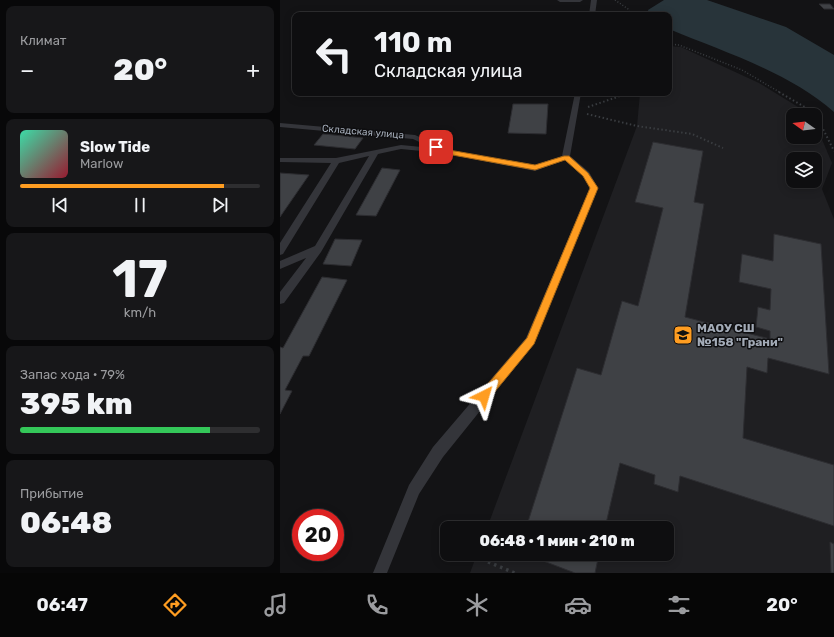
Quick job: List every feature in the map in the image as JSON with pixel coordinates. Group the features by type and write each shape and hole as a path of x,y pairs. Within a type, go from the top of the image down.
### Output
{"lane":[{"path":"560,0 580,0"},
{"path":"592,12 594,0"},
{"path":"380,573 414,490 438,452 530,341 594,188 586,174 566,157 577,96"},
{"name":"Складская улица","path":"280,125 415,137 447,152 535,168 566,157"},
{"path":"280,160 336,161 401,147 447,152"},
{"path":"280,300 318,249 374,154"},
{"path":"280,251 336,161"},
{"path":"280,265 318,249"}],"path":[{"path":"615,0 628,9 629,12"},
{"path":"672,44 679,44 742,70 815,113 834,150"},
{"path":"621,96 588,108 585,114 637,126 692,134 723,148"},
{"path":"486,561 515,573"}],"shaded area":[{"path":"664,0 707,0 786,27 834,55 834,112 797,85 777,74 672,30 672,12 648,12 648,10"},
{"path":"672,46 681,47 759,83 800,108 786,108 786,144 822,144 822,139 832,163 822,189 834,219 834,573 470,573 474,561 674,561 674,521 490,521 637,126 640,96 672,96"}],"building":[{"path":"819,4 830,4 834,9 824,9"},
{"path":"513,104 548,104 546,134 508,133"},
{"path":"323,134 363,138 355,149 314,145"},
{"name":"МАОУ СШ №158 \"Грани\"","path":"653,142 703,151 694,202 704,204 685,317 770,339 770,331 756,327 758,307 770,310 771,289 739,282 742,254 773,261 774,234 821,244 829,374 768,358 767,373 747,367 743,438 834,465 834,526 680,476 678,492 654,484 655,475 620,463 607,521 528,521 577,368 601,375 622,301 638,306 663,208 635,202"},
{"path":"382,168 400,170 376,216 356,215"},
{"path":"280,173 309,175 280,217"},
{"path":"335,239 362,240 351,266 323,264"},
{"path":"322,277 347,280 309,356 303,356 285,390 292,391 280,414 280,347 283,348"},
{"path":"830,542 834,544 834,573 831,573"},
{"path":"543,561 598,561 595,573 575,573"}],"place":[{"name":"МАОУ СШ №158 \"Грани\"","path":"683,335"}],"route":[{"path":"436,147 447,152 535,168 566,157 586,174 594,188 530,341 484,396"}]}
